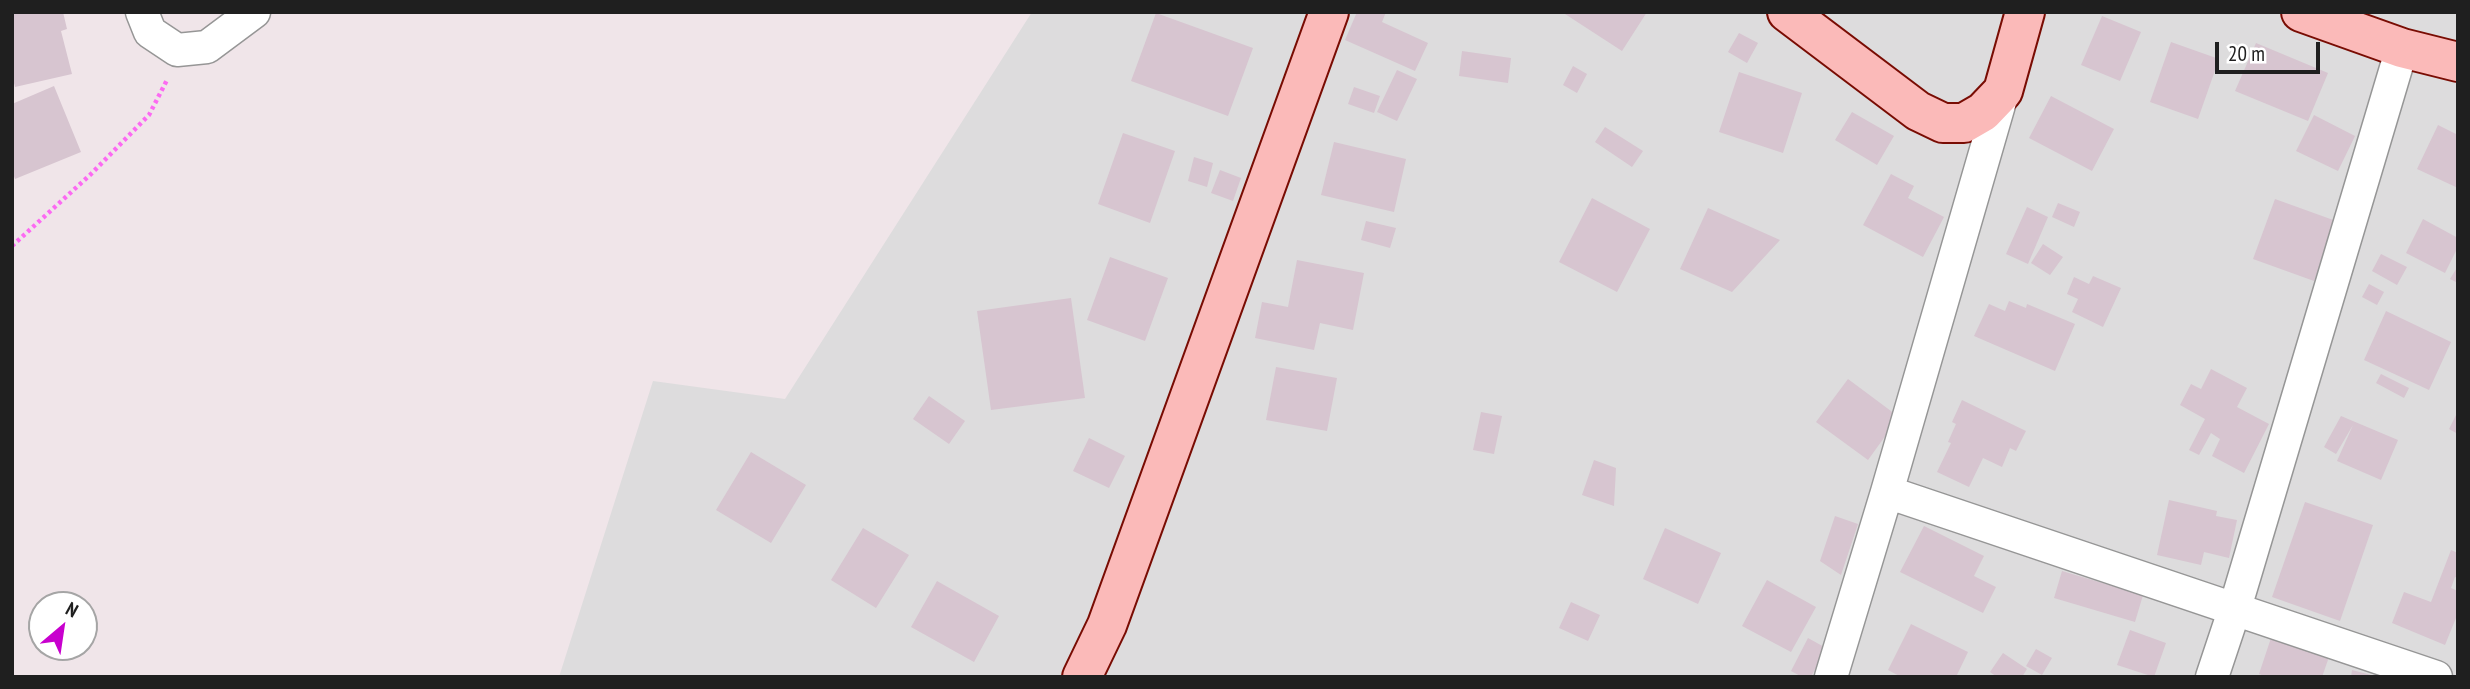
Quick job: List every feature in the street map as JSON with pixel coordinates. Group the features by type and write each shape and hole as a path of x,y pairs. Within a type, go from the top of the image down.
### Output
{"main road":[{"path":"1082,677 1107,625 1329,12"},
{"path":"1787,12 1919,111 1943,123 1964,123 1983,112 2003,91 2025,12"},
{"path":"2301,12 2402,48 2458,62"}],"street":[{"path":"142,12 150,32 177,50 206,47 254,12"},
{"path":"2212,677 2402,48"},
{"path":"1830,677 1887,492 2003,91"},
{"path":"1887,492 2436,677"}],"path":[{"path":"12,246 90,175 149,115 164,88 177,50"}],"shaded area":[{"path":"1032,12 2458,12 2458,677 559,677 653,381 785,399"}],"building":[{"path":"12,12 63,12 67,29 61,31 72,74 15,87 12,75"},
{"path":"1357,12 1386,12 1382,22 1428,43 1415,71 1345,40"},
{"path":"1647,12 1622,51 1565,14"},
{"path":"1156,13 1253,48 1228,116 1131,81"},
{"path":"2102,16 2141,32 2120,81 2081,65"},
{"path":"1739,33 1758,43 1747,63 1728,52"},
{"path":"2171,42 2219,59 2198,119 2150,102"},
{"path":"2256,43 2328,73 2308,121 2235,91"},
{"path":"1462,51 1511,58 1508,83 1459,76"},
{"path":"1573,66 1587,74 1577,93 1563,85"},
{"path":"1397,70 1417,79 1397,121 1377,112"},
{"path":"1739,72 1802,93 1783,153 1719,132"},
{"path":"54,86 81,152 15,179 12,171 12,104"},
{"path":"1354,87 1380,96 1374,113 1348,104"},
{"path":"2051,96 2114,129 2092,171 2029,138"},
{"path":"1852,112 1894,136 1877,165 1835,140"},
{"path":"2314,115 2355,136 2338,171 2296,151"},
{"path":"2438,125 2458,135 2458,188 2417,169"},
{"path":"1605,127 1643,151 1632,167 1595,142"},
{"path":"1123,133 1175,151 1150,223 1098,204"},
{"path":"1334,142 1406,159 1394,212 1321,195"},
{"path":"1194,157 1213,163 1207,187 1188,181"},
{"path":"1220,170 1241,178 1233,201 1211,193"},
{"path":"1891,174 1914,186 1908,198 1944,217 1923,257 1863,225"},
{"path":"1592,198 1650,229 1617,292 1559,262"},
{"path":"2275,199 2336,221 2314,281 2253,259"},
{"path":"2058,203 2080,212 2074,227 2052,217"},
{"path":"2027,207 2048,217 2028,264 2006,254"},
{"path":"1708,208 1780,240 1732,292 1680,269"},
{"path":"2423,219 2458,238 2458,247 2445,273 2406,253"},
{"path":"1366,221 1396,228 1390,248 1361,240"},
{"path":"2043,244 2063,257 2050,275 2031,263"},
{"path":"2381,254 2407,267 2397,285 2372,271"},
{"path":"1110,257 1168,278 1145,341 1087,320"},
{"path":"1297,260 1364,273 1353,330 1320,323 1314,350 1255,338 1262,302 1288,307"},
{"path":"2458,266 2458,283 2450,279"},
{"path":"2093,276 2121,288 2103,327 2072,312 2078,299 2067,294 2074,277 2089,284"},
{"path":"2369,284 2384,292 2377,305 2362,297"},
{"path":"1071,298 1085,398 991,410 977,311"},
{"path":"2009,301 2026,308 2027,304 2075,324 2055,371 1974,336 1989,304 2005,311"},
{"path":"2386,311 2451,342 2429,390 2364,360"},
{"path":"1276,367 1337,378 1327,431 1266,420"},
{"path":"2211,369 2247,388 2237,407 2269,424 2244,473 2212,456 2220,439 2211,433 2199,455 2189,450 2205,419 2180,405 2191,384 2201,389"},
{"path":"2381,374 2409,388 2404,398 2376,383"},
{"path":"1848,379 1899,417 1868,460 1816,422"},
{"path":"929,396 965,421 949,444 913,419"},
{"path":"1962,400 2026,431 2016,451 2010,448 2002,467 1983,458 1969,487 1937,472 1951,443 1948,442 1956,424 1952,422"},
{"path":"2458,411 2458,434 2449,429"},
{"path":"1481,412 1502,416 1494,454 1473,450"},
{"path":"2341,416 2398,440 2381,480 2337,461 2353,425 2336,454 2324,447"},
{"path":"1089,438 1125,456 1109,488 1073,471"},
{"path":"751,452 806,485 771,543 716,510"},
{"path":"1594,460 1616,468 1614,506 1582,495"},
{"path":"2169,500 2217,511 2216,516 2237,520 2229,558 2204,552 2201,565 2157,555"},
{"path":"2305,502 2373,525 2340,621 2272,597"},
{"path":"1835,516 1858,524 1841,575 1820,561"},
{"path":"1924,526 1984,556 1974,576 1996,587 1983,613 1900,572"},
{"path":"863,528 909,555 876,608 831,580"},
{"path":"1665,528 1721,553 1698,604 1643,579"},
{"path":"2451,550 2458,553 2458,578 2455,577 2451,588 2458,591 2458,613 2445,645 2392,623 2404,592 2431,602"},
{"path":"2062,571 2143,595 2135,622 2054,598"},
{"path":"1767,580 1816,607 1791,652 1742,626"},
{"path":"937,581 999,616 974,662 911,627"},
{"path":"1571,602 1600,615 1588,641 1559,628"},
{"path":"1911,624 1968,652 1956,677 1901,677 1888,670"},
{"path":"2130,630 2166,643 2154,677 2117,665"},
{"path":"1808,638 1826,648 1811,677 1802,677 1791,671"},
{"path":"2271,638 2329,657 2322,677 2267,677 2259,674"},
{"path":"2036,649 2052,658 2042,675 2026,666"},
{"path":"2003,653 2027,669 2022,677 1997,677 1990,672"},
{"path":"2352,670 2375,676 2375,677 2351,677"}]}
